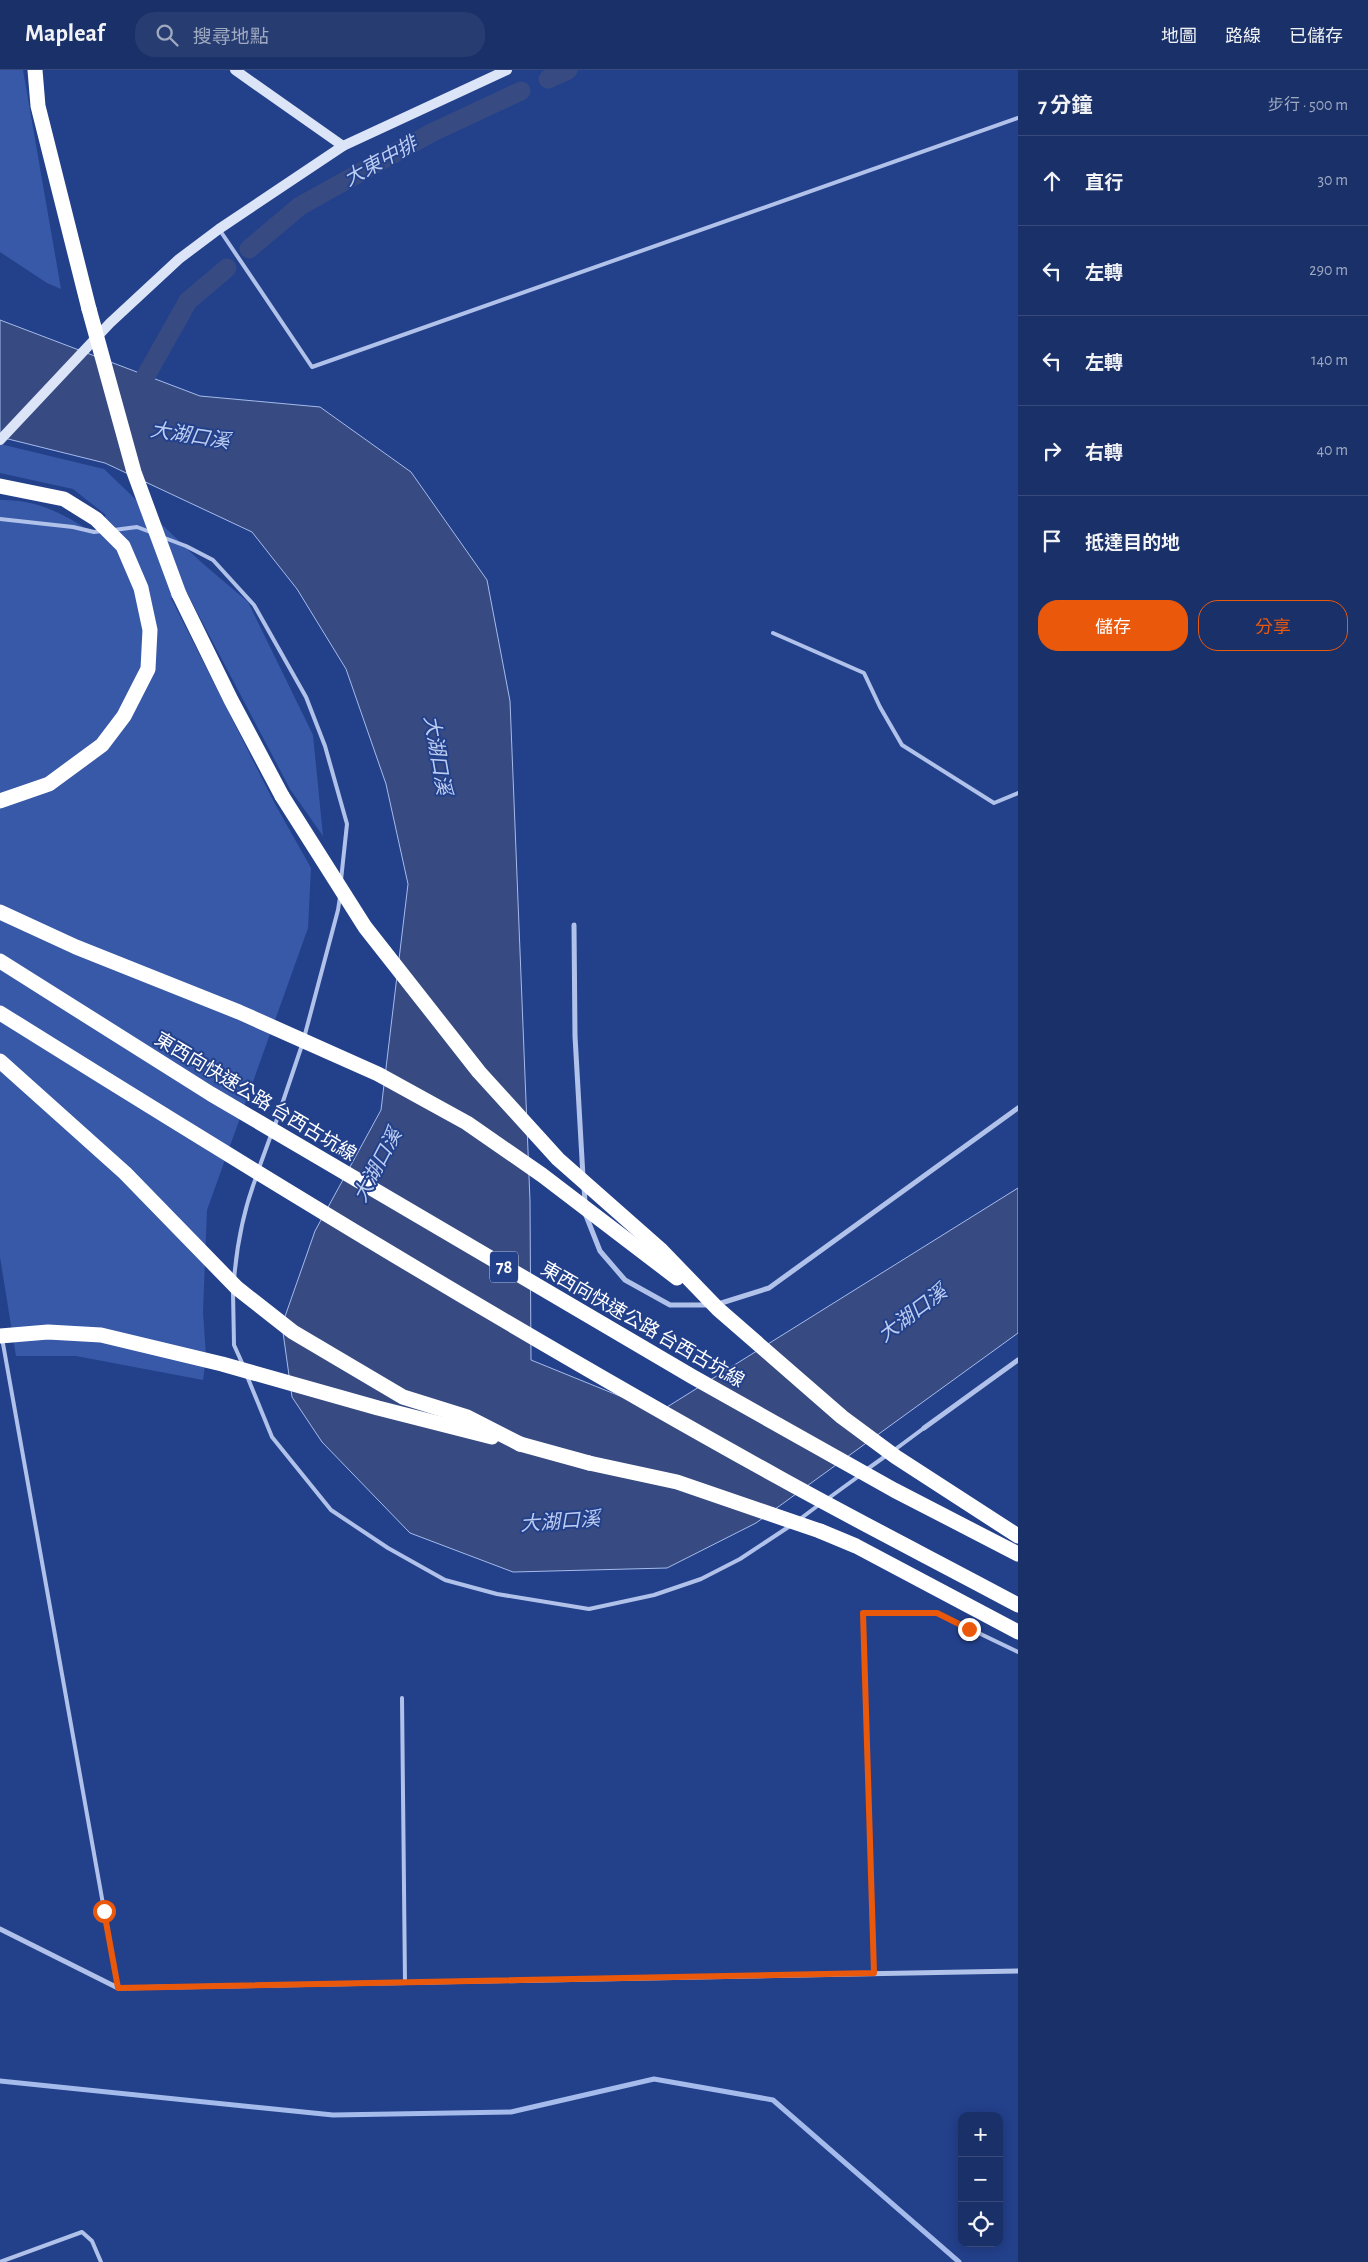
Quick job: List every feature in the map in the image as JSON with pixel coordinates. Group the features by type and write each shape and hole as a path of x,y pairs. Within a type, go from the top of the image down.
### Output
{"highway":[{"path":"35,70 38,106 64,212 134,472 179,594 231,700 282,796 365,927 479,1072 558,1159 660,1250 718,1309"},
{"path":"0,486 64,499 96,519 123,546 142,588 150,630 148,670 124,716 102,745 49,784 0,801"},
{"path":"0,912 76,947 238,1012 378,1074 475,1128 542,1175 718,1309 857,1428 896,1457 1018,1536"},
{"name":"東西向快速公路 台西古坑線","path":"0,961 211,1094 634,1343 894,1490 1018,1554"},
{"name":"78","path":"0,1013 195,1135 440,1283 778,1478 1018,1605"},
{"path":"0,1061 125,1173 237,1288 293,1332 403,1397 467,1418 520,1444"},
{"path":"0,1336 48,1332 101,1335 222,1364 378,1408 589,1463 677,1482 820,1531 856,1546 1018,1632"}],"street":[{"path":"235,70 343,146"},
{"path":"0,440 110,323 179,259 219,229 343,146 507,70"},
{"path":"574,925 575,1036 586,1216 600,1251 625,1280 670,1305 715,1305 769,1288 1018,1108"},
{"path":"924,1428 1018,1360"},
{"path":"0,1929 118,1988 1018,1971"}],"lane":[{"path":"219,229 312,367 1018,118"},
{"path":"0,519 73,527 94,532 137,527 186,546 213,560 254,605 306,697 325,746 347,824 338,910 311,1015 283,1103 247,1200 236,1254 233,1300 234,1345 272,1437 331,1510 388,1548 445,1580 497,1594 589,1609 654,1595 701,1579 732,1563 772,1539 924,1428"},
{"path":"773,633 864,673 880,707 902,745 994,803 1018,793"},
{"path":"0,1330 118,1988"},
{"path":"874,1973 863,1613 937,1613 1018,1652"},
{"path":"402,1698 405,1982"},
{"path":"0,2262 82,2232 92,2241 101,2262"}],"shaded area":[{"path":"0,70 23,70 61,289 47,283 0,252"},
{"path":"0,444 104,469 201,562 248,602 313,735 323,836 290,789 187,593 171,598 275,804 311,868 308,928 207,1210 203,1312 206,1356 203,1380 76,1356 16,1356 0,1257 0,500 26,502 50,509 94,534 106,515 73,489 0,473"}],"water":[{"name":"大湖口溪","path":"0,320 200,396 320,407 411,472 487,580 510,701 530,1201 531,1360 659,1412 1018,1188 1018,1333 756,1523 667,1568 513,1572 410,1533 322,1442 292,1397 282,1325 315,1231 381,1110 408,884 386,784 346,669 297,589 252,532 105,463 0,437"}],"waterway":[{"name":"大東中排","path":"548,79 568,70"},
{"name":"大東中排","path":"249,249 300,206 431,133 521,91"},
{"name":"大東中排","path":"134,397 188,301 227,268"},
{"path":"0,2081 333,2115 511,2112 654,2079 773,2100 959,2262"}],"route":[{"path":"104,1911 118,1988 874,1973 863,1613 937,1613 969,1629"}]}
